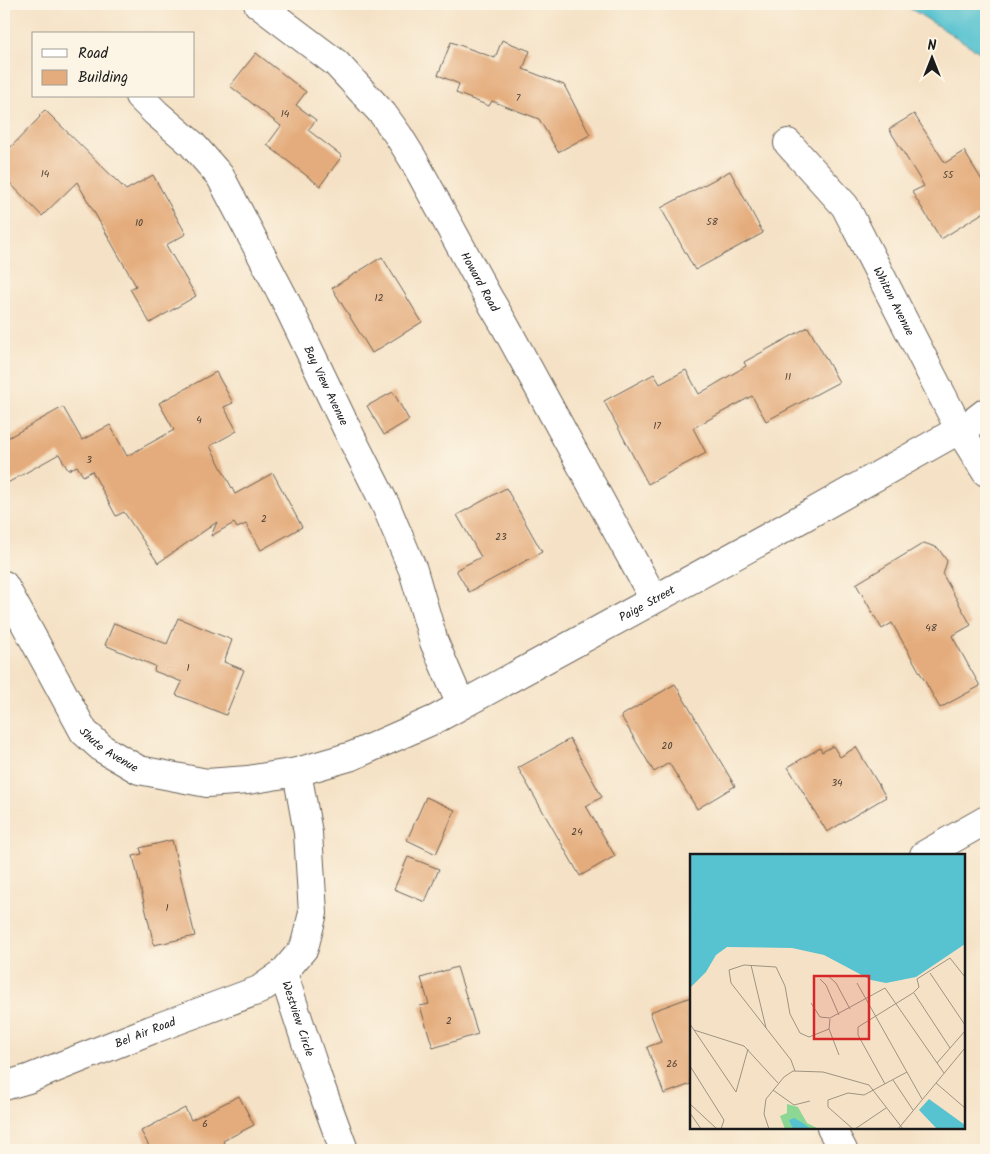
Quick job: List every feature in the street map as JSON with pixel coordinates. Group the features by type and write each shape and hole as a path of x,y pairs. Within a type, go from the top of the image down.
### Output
{"street":[{"name":"Howard Road","path":"258,4 336,63 377,108 398,135 509,333 654,599"},
{"name":"Bay View Avenue","path":"141,98 192,144 220,176 285,300 386,506 413,570 434,642 461,705"},
{"name":"Whiton Avenue","path":"788,143 845,206 960,429 986,472"},
{"name":"Paige Street","path":"297,772 352,756 436,719 765,539 973,422 986,412"},
{"name":"Shute Avenue","path":"4,585 84,732 104,749 139,770 207,783 248,780 297,772"},
{"name":"Westview Circle","path":"297,772 308,833 313,913 304,948 283,973 344,1150"},
{"path":"926,854 986,820"},
{"name":"Bel Air Road","path":"4,1086 28,1079 150,1030 259,990 283,973"},
{"path":"832,1129 843,1150"}],"water":[{"path":"903,4 986,4 986,56"}],"building":[{"path":"502,40 530,51 523,69 564,85 590,135 558,152 539,119 492,101 489,106 456,93 459,84 438,75 451,42 495,58"},
{"path":"256,53 306,92 296,105 316,120 308,130 342,156 320,186 267,145 281,126 230,86"},
{"path":"45,110 126,190 153,175 186,234 166,245 196,296 150,323 130,289 136,286 77,182 42,216 4,177 4,154"},
{"path":"914,114 945,163 964,151 986,187 986,211 941,239 912,192 924,186 889,129"},
{"path":"730,171 763,233 695,270 661,208"},
{"path":"382,257 422,322 372,353 332,288"},
{"path":"808,327 839,382 766,421 752,396 693,428 706,453 648,484 604,401 654,374 660,384 686,370 699,394 746,366 744,362"},
{"path":"216,372 233,403 224,407 237,431 210,446 235,494 273,473 302,527 261,550 246,524 237,528 234,523 211,536 217,522 158,563 124,512 116,516 92,471 83,476 77,466 68,470 59,454 4,485 4,440 63,407 82,440 110,425 127,456 174,430 159,403"},
{"path":"393,392 409,420 384,435 367,406"},
{"path":"506,488 542,552 469,592 456,570 481,557 457,515"},
{"path":"924,543 938,548 947,561 943,575 971,625 952,636 980,686 940,708 892,623 882,629 856,584"},
{"path":"178,618 232,640 224,662 244,670 226,715 176,695 182,682 154,671 155,666 105,645 114,623 167,644"},
{"path":"675,684 735,786 697,809 669,763 654,772 621,716"},
{"path":"570,739 602,797 586,806 615,856 580,876 518,768"},
{"path":"833,746 840,757 856,747 886,797 827,832 788,767 820,748 822,752"},
{"path":"426,797 455,810 436,854 407,840"},
{"path":"172,840 195,936 154,945 133,856 142,854 140,848"},
{"path":"408,857 439,869 425,902 394,889"},
{"path":"457,967 478,1034 433,1048 420,1006 429,1004 421,978"},
{"path":"690,997 690,1084 664,1094 647,1047 661,1042 650,1012"},
{"path":"239,1096 254,1125 223,1141 227,1150 151,1150 141,1131 185,1108 191,1120"}]}
